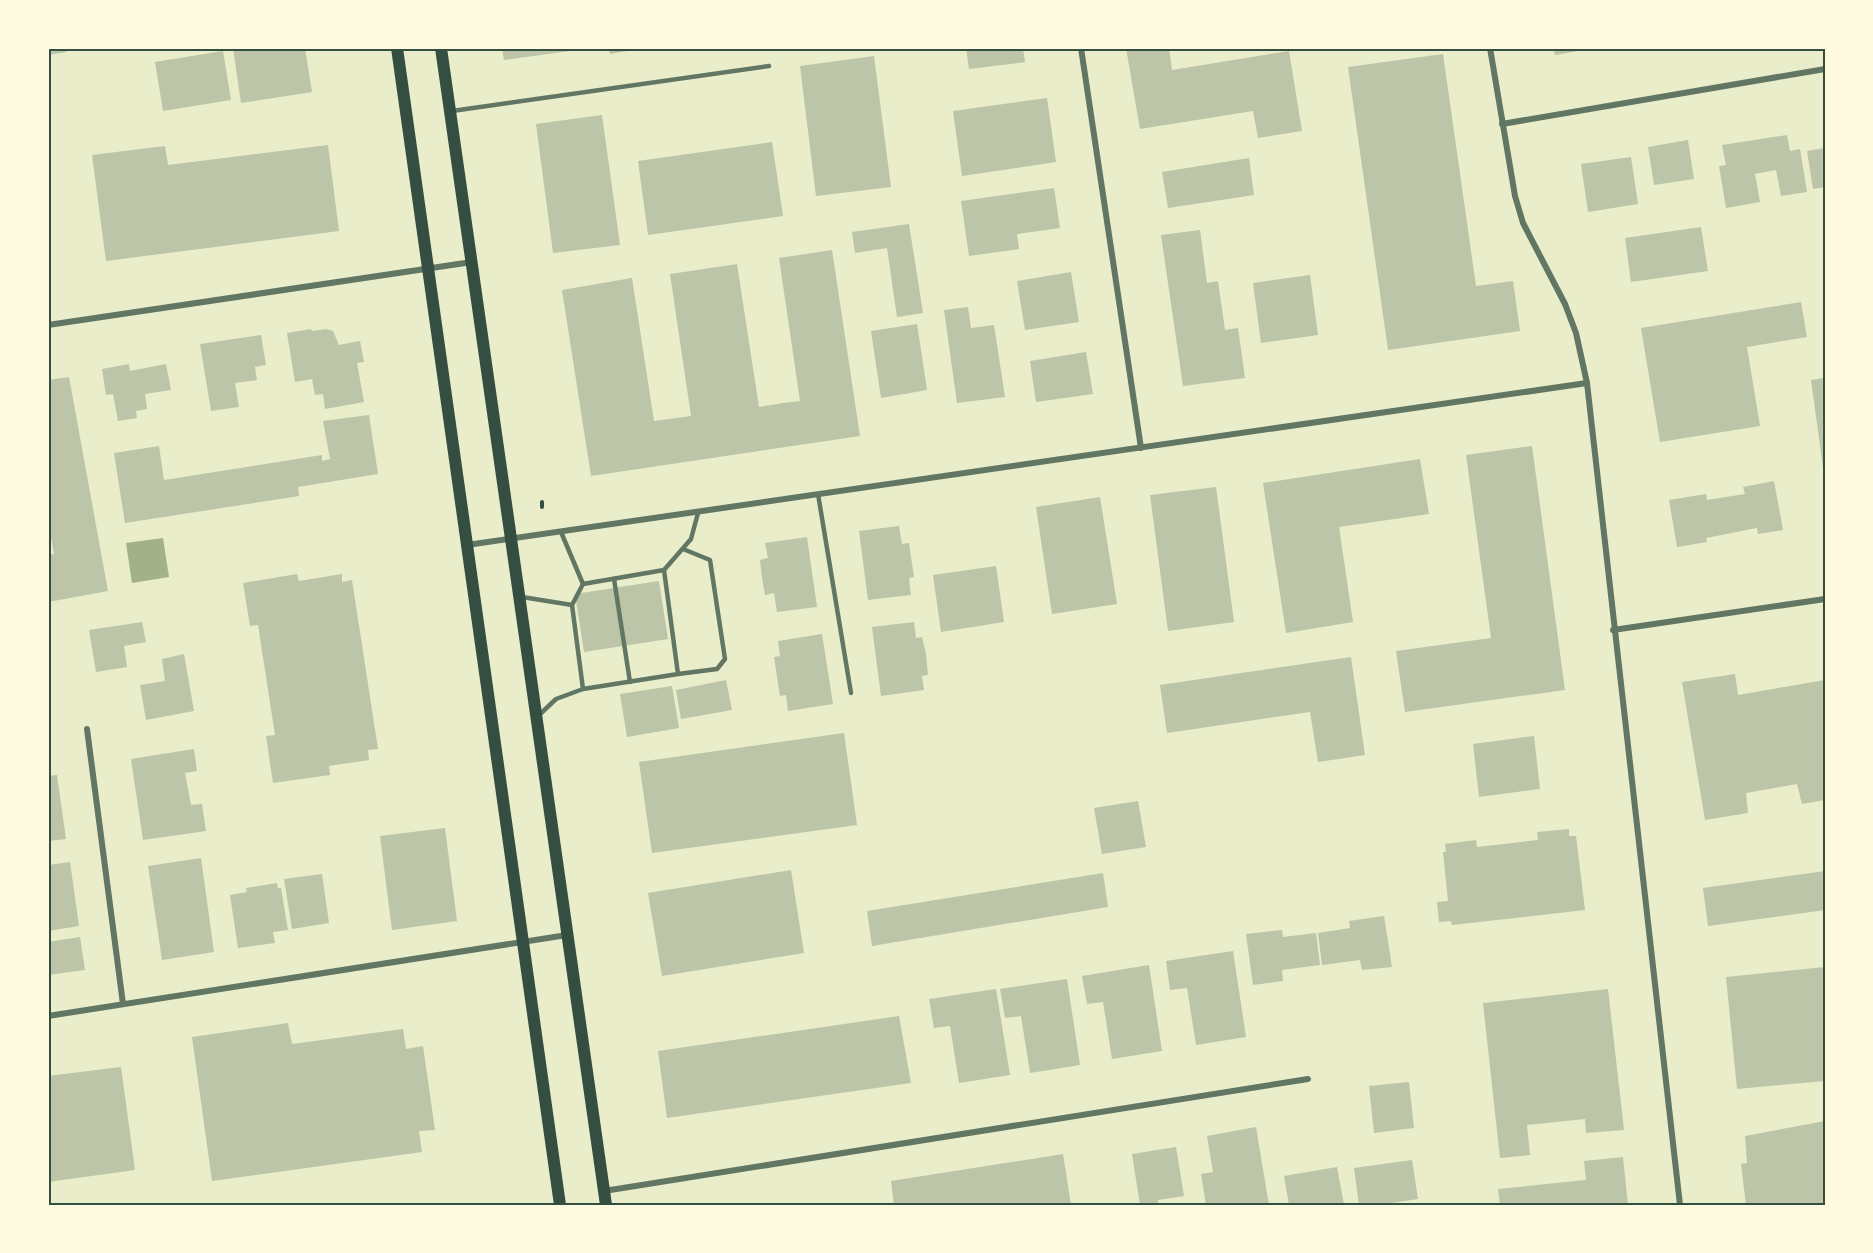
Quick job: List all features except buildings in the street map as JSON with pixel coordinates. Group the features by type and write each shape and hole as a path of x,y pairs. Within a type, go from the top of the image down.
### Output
{"main road":[{"path":"397,48 560,1205"},
{"path":"441,48 606,1205"}],"street":[{"path":"1081,48 1142,448"},
{"path":"1490,48 1515,196 1523,223 1565,304 1576,333 1587,383 1613,630 1680,1205"},
{"path":"1502,124 1825,69"},
{"path":"48,324 471,262"},
{"path":"467,545 1587,383"},
{"path":"1613,630 1825,599"},
{"path":"87,729 123,1004"},
{"path":"48,1016 568,935"},
{"path":"604,1191 1308,1079"}],"lane":[{"path":"450,112 769,66"},
{"path":"818,495 851,693"},
{"path":"583,584 664,570 691,539 698,513"},
{"path":"561,532 583,584"},
{"path":"537,717 556,699 584,689 717,669 725,659 710,560 683,549"},
{"path":"664,570 678,674"},
{"path":"614,579 630,682"},
{"path":"583,584 572,605 584,689"},
{"path":"519,596 572,605"}],"shaded area":[{"path":"163,538 169,577 132,583 126,543"}]}
